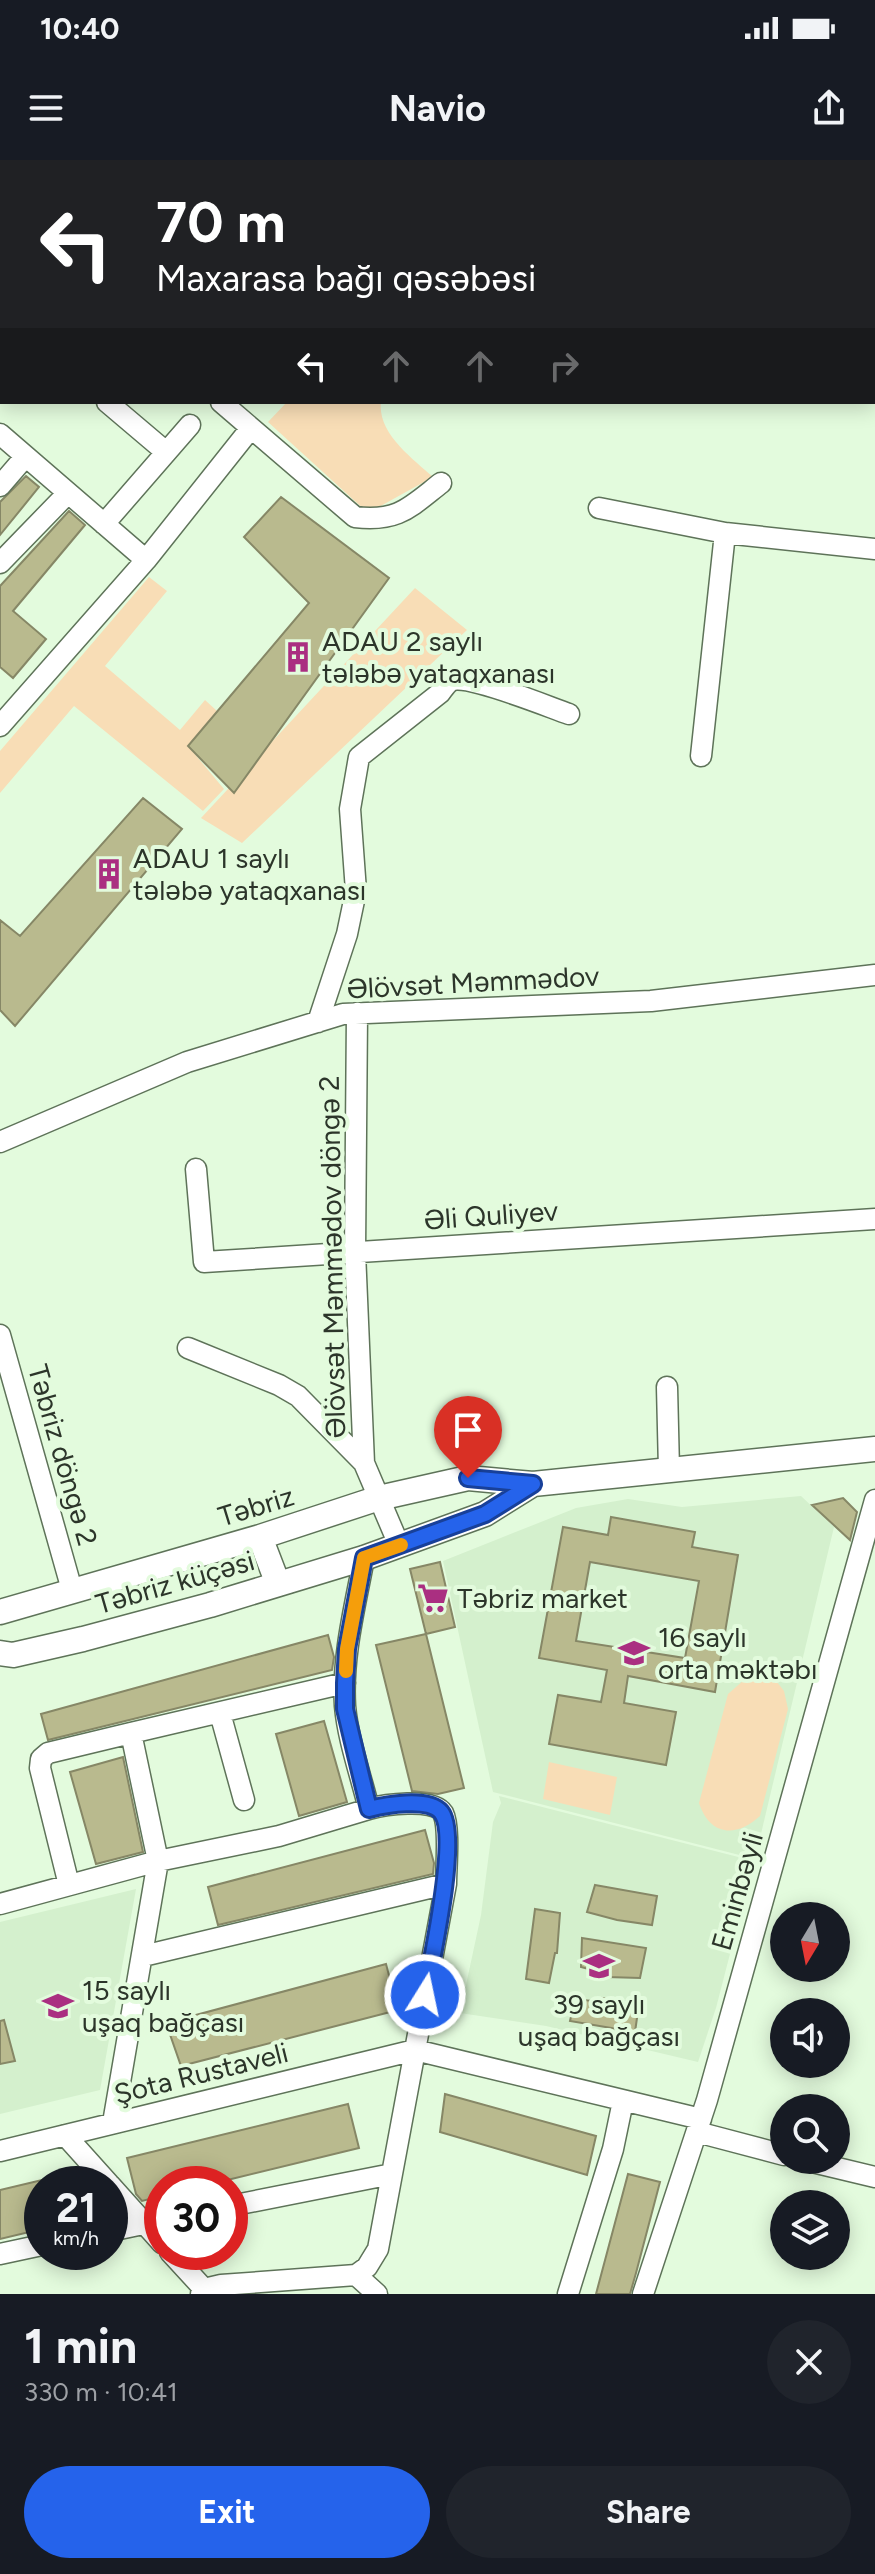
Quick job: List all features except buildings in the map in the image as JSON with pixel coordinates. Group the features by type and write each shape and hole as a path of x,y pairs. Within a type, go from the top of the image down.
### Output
{"main road":[{"name":"Təbriz","path":"0,1612 260,1537 379,1498 468,1478 533,1484 875,1449"},
{"name":"Təbriz","path":"364,1558 485,1514 533,1484"},
{"path":"260,1537 278,1584"},
{"name":"Təbriz küçəsi","path":"0,1653 13,1655 83,1639 364,1558"}],"street":[{"path":"109,404 166,452"},
{"path":"223,404 355,517 378,520 405,511 441,483"},
{"path":"104,524 190,425"},
{"path":"0,726 146,560 251,428"},
{"path":"0,434 146,560"},
{"path":"0,486 25,457"},
{"path":"0,563 68,493"},
{"path":"599,508 725,533 875,549"},
{"path":"701,756 725,533"},
{"path":"318,1022 347,934 356,891 350,809 359,757 440,693 449,681 477,683 569,714"},
{"name":"Əlövsət Məmmədov","path":"0,1142 187,1062 343,1014 651,1001 875,975"},
{"name":"Əlövsət Məmmədov döngə 2","path":"357,1013 355,1252 364,1463 399,1545"},
{"name":"Əli Quliyev","path":"196,1169 204,1262 875,1219"},
{"name":"Təbriz döngə 2","path":"0,1335 72,1590"},
{"path":"188,1348 279,1385 298,1396 364,1463"},
{"path":"667,1387 669,1470"},
{"name":"Eminbəyli","path":"643,2294 699,2126 875,1500"},
{"path":"364,1558 347,1649 345,1709 369,1809"},
{"path":"69,1885 40,1768 41,1759 48,1753 345,1683"},
{"path":"220,1713 244,1800"},
{"path":"113,2123 158,1861 131,1733"},
{"path":"0,1904 158,1861 279,1836 390,1804 411,1804 437,1809 442,1813 446,1827 446,1884 378,2249 367,2267 356,2275 221,2285 202,2292 184,2270"},
{"path":"143,1956 446,1884"},
{"path":"415,2050 623,2101 770,2150"},
{"name":"Şota Rustaveli","path":"0,2151 415,2050"},
{"path":"568,2294 613,2149 623,2101"},
{"path":"65,2135 93,2166"},
{"path":"850,2171 875,2177"},
{"path":"248,2202 392,2174"},
{"path":"128,2199 144,2213"},
{"path":"0,2254 24,2249"},
{"path":"356,2275 377,2294"}],"shaded area":[{"path":"285,404 381,404 381,413 390,435 433,477 368,513 268,422"},
{"path":"149,577 167,591 105,666 180,730 205,700 217,711 188,746 224,789 203,811 74,706 0,793 0,751"},
{"path":"415,588 467,630 242,843 201,818"},
{"name":"16 saylı orta məktəbı","path":"801,1496 834,1527 755,1859 493,1792 443,1561 576,1508 628,1499 682,1507"},
{"path":"756,1677 777,1682 784,1691 788,1709 760,1816 742,1828 725,1830 710,1822 699,1803 728,1694 744,1680"},
{"path":"549,1762 617,1777 610,1815 543,1799"},
{"name":"39 saylı uşaq bağçası","path":"499,1796 754,1861 716,2008 698,2062 546,2026 460,2013 481,1915 493,1822 501,1803"},
{"name":"15 saylı uşaq bağçası","path":"136,1889 100,2090 0,2114 0,1922"}],"slow traffic":[{"path":"346,1671 347,1649 364,1558 401,1545"}],"place":[{"name":"ADAU 2 saylı tələbə yataqxanası","path":"298,657"},
{"name":"ADAU 1 saylı tələbə yataqxanası","path":"109,874"},
{"name":"Təbriz market","path":"433,1598"},
{"name":"16 saylı orta məktəbı","path":"634,1653"},
{"name":"39 saylı uşaq bağçası","path":"599,1966"},
{"name":"15 saylı uşaq bağçası","path":"58,2006"}],"route":[{"path":"425,1995 446,1884 446,1827 442,1813 426,1806 390,1804 369,1809 345,1709 347,1649 364,1558 485,1514 533,1484 468,1478"}]}
